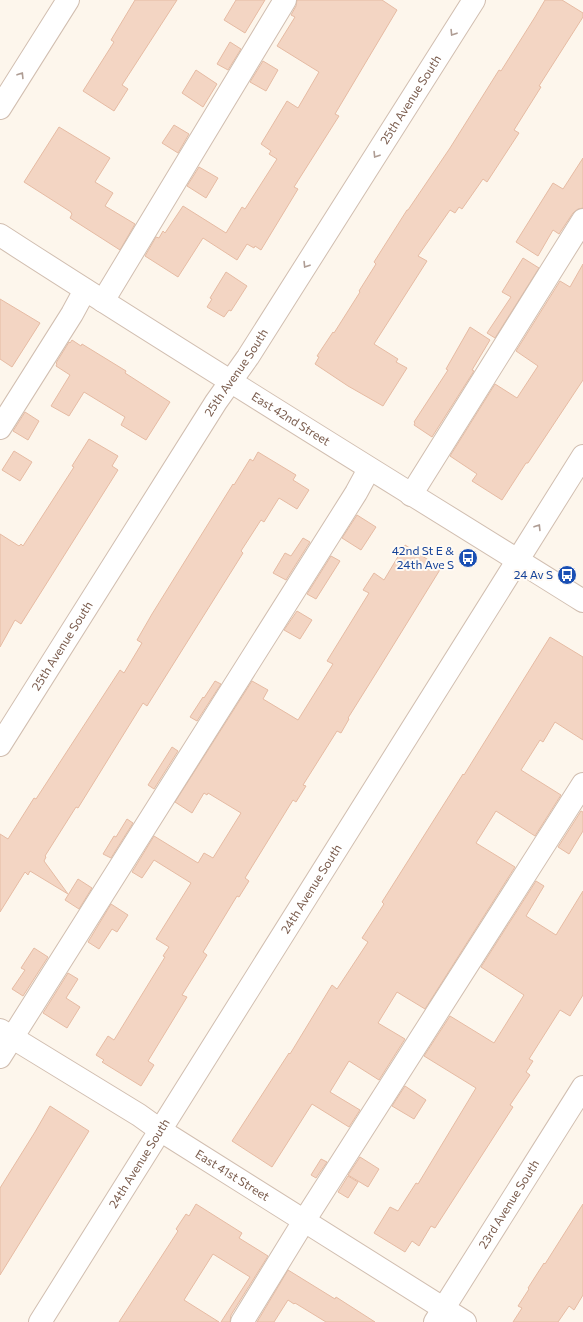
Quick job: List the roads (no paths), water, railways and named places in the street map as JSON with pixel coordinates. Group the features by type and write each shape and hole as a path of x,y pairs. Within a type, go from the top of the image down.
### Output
{"street":[{"path":"0,108 68,0"},
{"path":"103,301 285,0"},
{"name":"25th Avenue South","path":"0,745 216,402 248,357 474,0"},
{"path":"411,495 583,220"},
{"name":"East 42nd Street","path":"0,235 369,469 583,601"},
{"path":"0,428 72,314 85,290"},
{"name":"24th Avenue South","path":"40,1322 583,456"},
{"path":"0,1057 6,1033 352,500 369,469"},
{"path":"242,1322 304,1220 583,784"},
{"name":"East 41st Street","path":"6,1033 139,1115 160,1130 304,1220 440,1315 464,1322"},
{"name":"23rd Avenue South","path":"440,1315 583,1087"}],"place":[{"name":"42nd St E & 24th Ave S","path":"468,558"},
{"name":"24 Av S","path":"567,575"}]}
